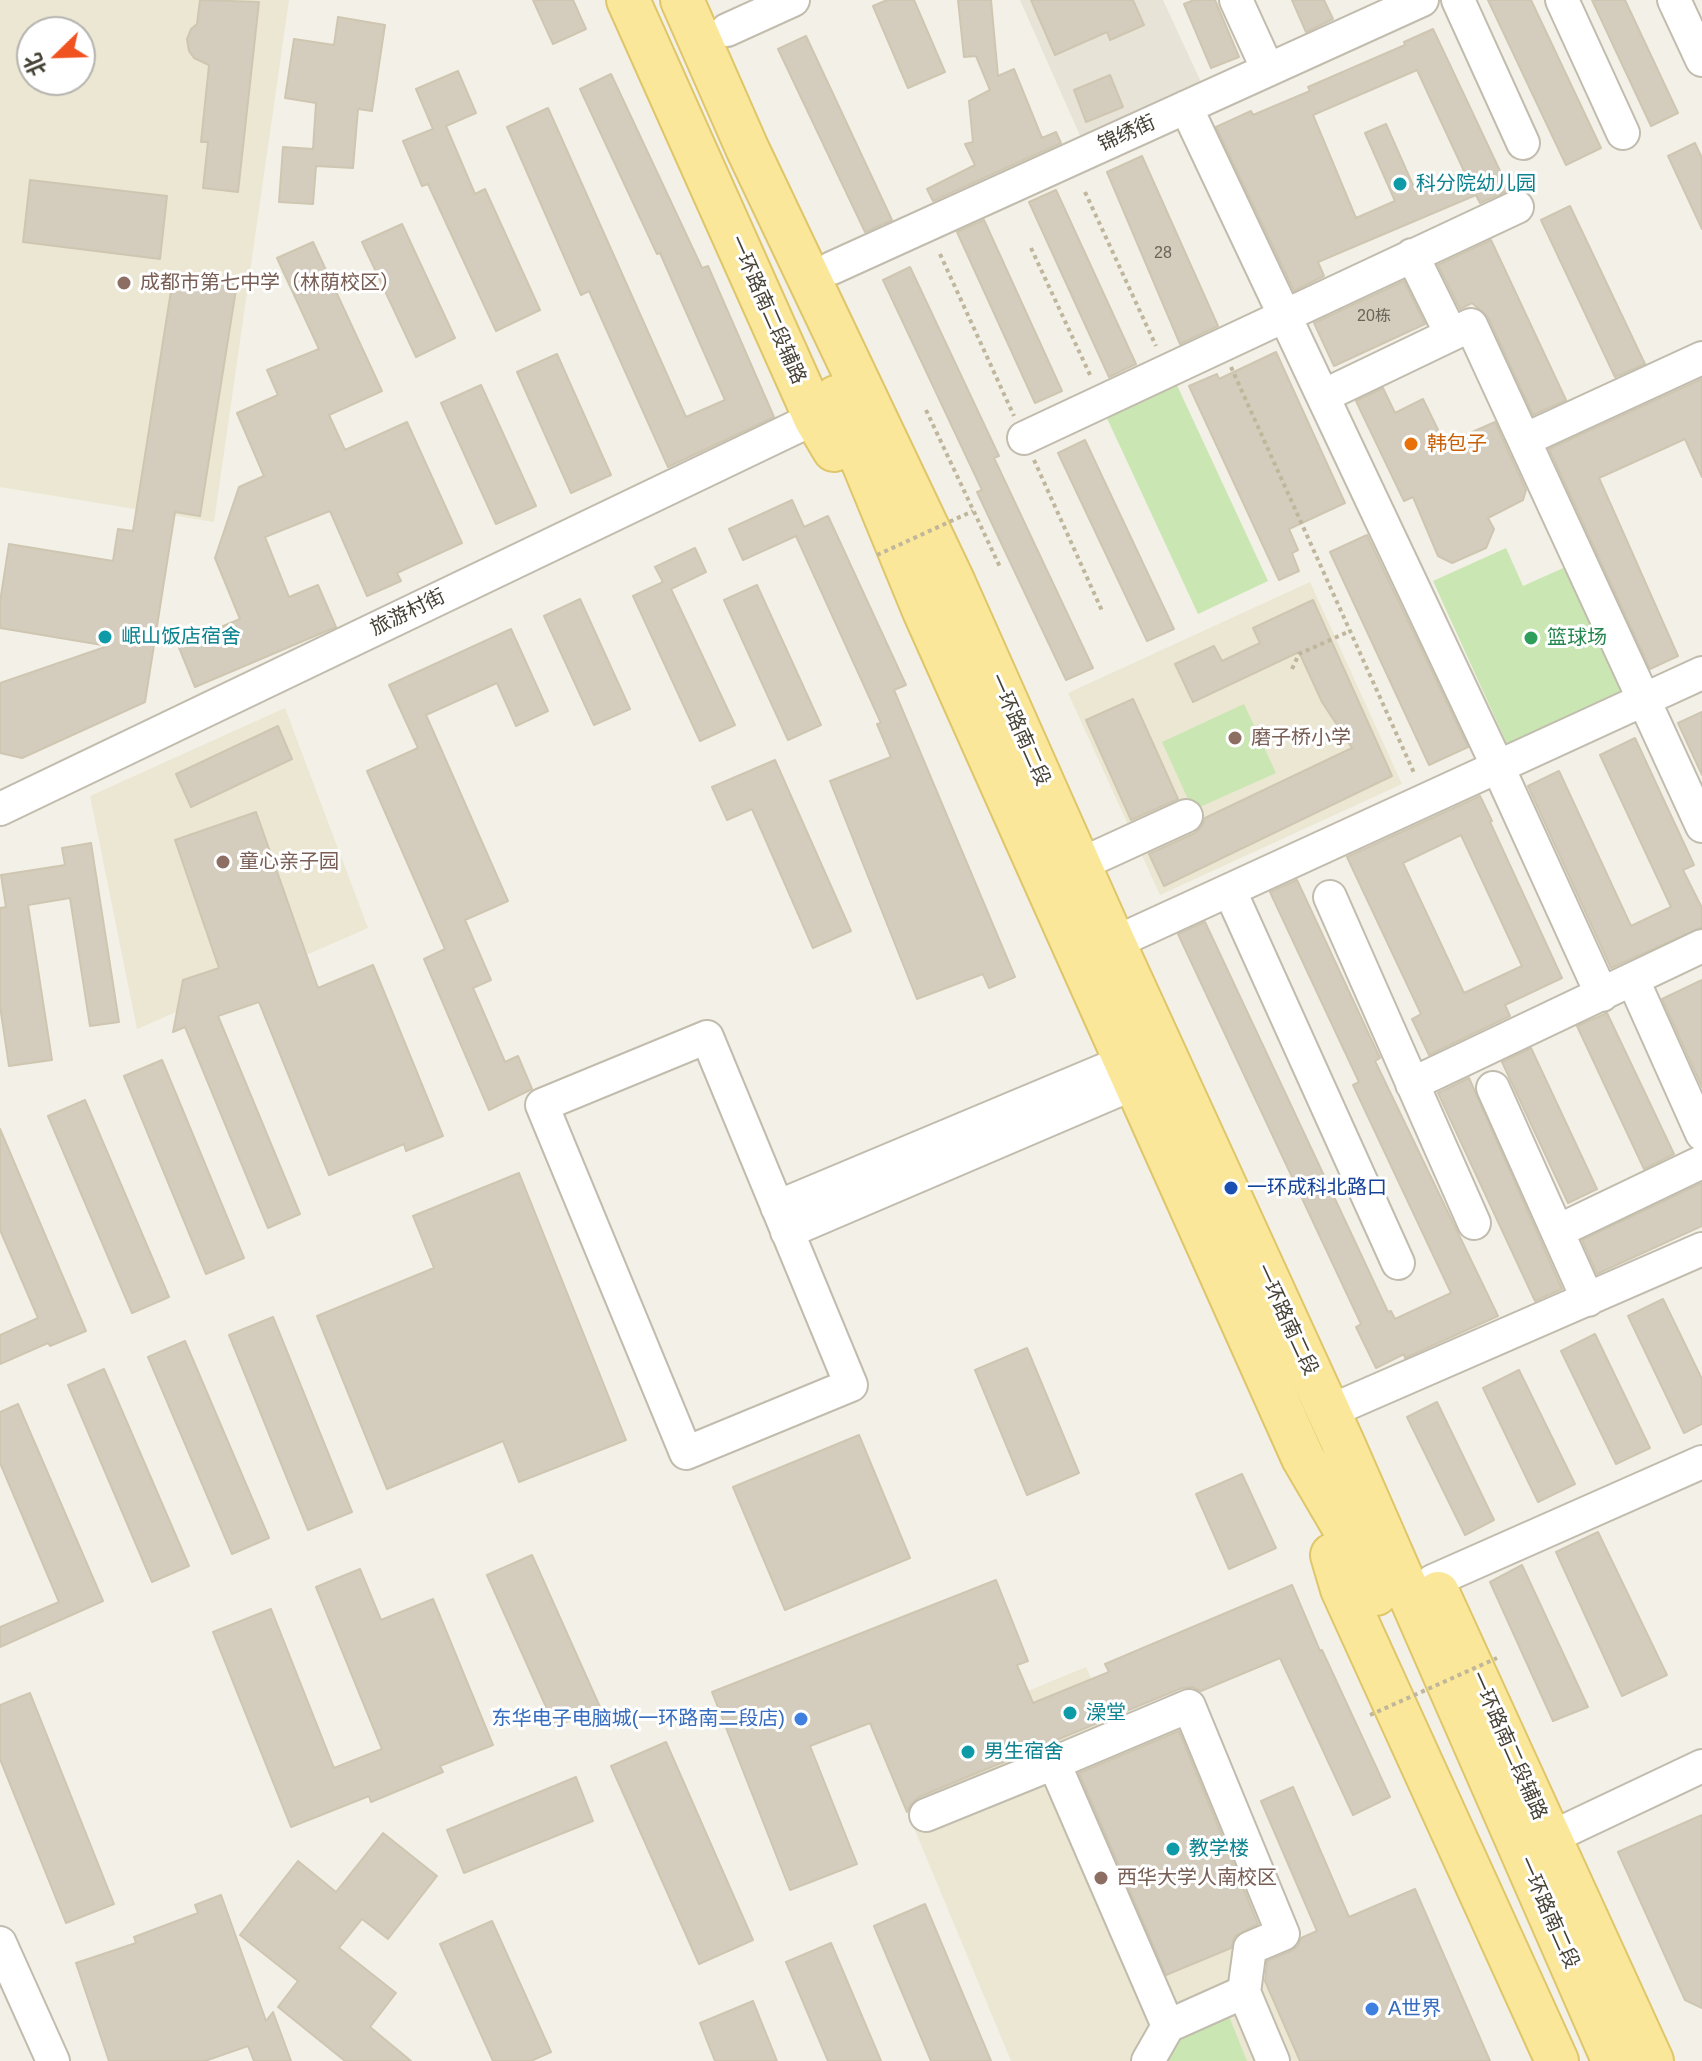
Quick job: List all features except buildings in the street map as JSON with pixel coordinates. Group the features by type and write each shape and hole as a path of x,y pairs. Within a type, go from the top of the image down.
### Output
{"main road":[{"name":"一环路南二段辅路","path":"628,0 815,418 939,597"},
{"path":"663,0 836,396 939,597"},
{"path":"682,0 939,597"},
{"path":"721,15 886,385 939,597"},
{"name":"一环路南二段","path":"939,597 1079,865 1114,943 1148,1065 1335,1427 1625,2057"},
{"name":"一环路南二段","path":"939,597 1148,1065 1303,1458 1358,1552 1625,2057"},
{"name":"一环路南二段辅路","path":"1335,1427 1419,1552 1433,1581 1550,1838 1625,2057"},
{"path":"1303,1458 1342,1589 1557,2061"}],"street":[{"path":"721,15 793,0"},
{"path":"1236,0 1268,70"},
{"name":"锦绣街","path":"832,268 1422,0"},
{"path":"1458,0 1523,143"},
{"path":"1562,0 1623,133"},
{"path":"1674,0 1702,60"},
{"path":"1186,107 1498,767 1602,995"},
{"path":"1024,438 1517,207"},
{"path":"1412,255 1451,334"},
{"path":"1323,396 1471,325 1702,826"},
{"path":"1524,440 1702,358"},
{"name":"旅游村街","path":"0,809 815,418"},
{"path":"1114,943 1702,673"},
{"path":"1079,865 1186,816"},
{"path":"1230,891 1398,1263"},
{"path":"1330,897 1474,1223"},
{"path":"1412,1084 1702,946"},
{"path":"1633,980 1702,1134"},
{"path":"707,1037 782,1220 851,1385 686,1453 542,1105 707,1037"},
{"path":"782,1220 1148,1065"},
{"path":"1493,1088 1588,1300"},
{"path":"1558,1231 1702,1162"},
{"path":"1335,1427 1588,1300 1702,1249"},
{"path":"1433,1581 1702,1462"},
{"path":"926,1815 1189,1706 1283,1934 1250,1948 1244,1992 1273,2061"},
{"path":"1054,1763 1168,2026"},
{"path":"1550,1838 1702,1766"},
{"path":"0,1943 53,2061"},
{"path":"1148,2061 1168,2026 1244,1992"}],"path":[{"path":"1085,192 1167,370"},
{"path":"1031,248 1102,401"},
{"path":"940,254 1103,613"},
{"path":"1221,344 1426,799"},
{"path":"926,410 1000,567"},
{"path":"877,555 973,511"},
{"path":"1292,669 1299,654 1350,631"},
{"path":"1370,1715 1497,1658"}],"shaded area":[{"name":"成都市第七中学（林荫校区）","path":"0,0 289,0 214,522 0,487"},
{"path":"1020,0 1163,0 1201,82 1081,138"},
{"name":"磨子桥小学","path":"1310,582 1402,784 1160,895 1068,693"},
{"name":"童心亲子园","path":"285,708 368,928 137,1029 90,796"},
{"name":"西华大学人南校区","path":"1086,1667 1110,1722 1189,1687 1294,1941 1255,1958 1300,2061 1011,2061 882,1751"}],"green space":[{"path":"1175,381 1268,581 1198,614 1105,414"},
{"name":"篮球场","path":"1506,548 1523,586 1570,565 1627,690 1507,744 1433,581"},
{"path":"1244,704 1276,773 1193,810 1162,742"},
{"path":"1228,2014 1247,2061 1160,2061 1171,2042"}],"place":[{"name":"科分院幼儿园","path":"1400,184"},
{"name":"成都市第七中学（林荫校区）","path":"124,283"},
{"name":"韩包子","path":"1411,444"},
{"name":"岷山饭店宿舍","path":"105,637"},
{"name":"篮球场","path":"1531,638"},
{"name":"磨子桥小学","path":"1235,738"},
{"name":"童心亲子园","path":"223,862"},
{"name":"一环成科北路口","path":"1231,1188"},
{"name":"澡堂","path":"1070,1713"},
{"name":"东华电子电脑城(一环路南二段店)","path":"801,1719"},
{"name":"男生宿舍","path":"968,1752"},
{"name":"教学楼","path":"1173,1849"},
{"name":"西华大学人南校区","path":"1101,1878"},
{"name":"A世界","path":"1372,2009"}]}
